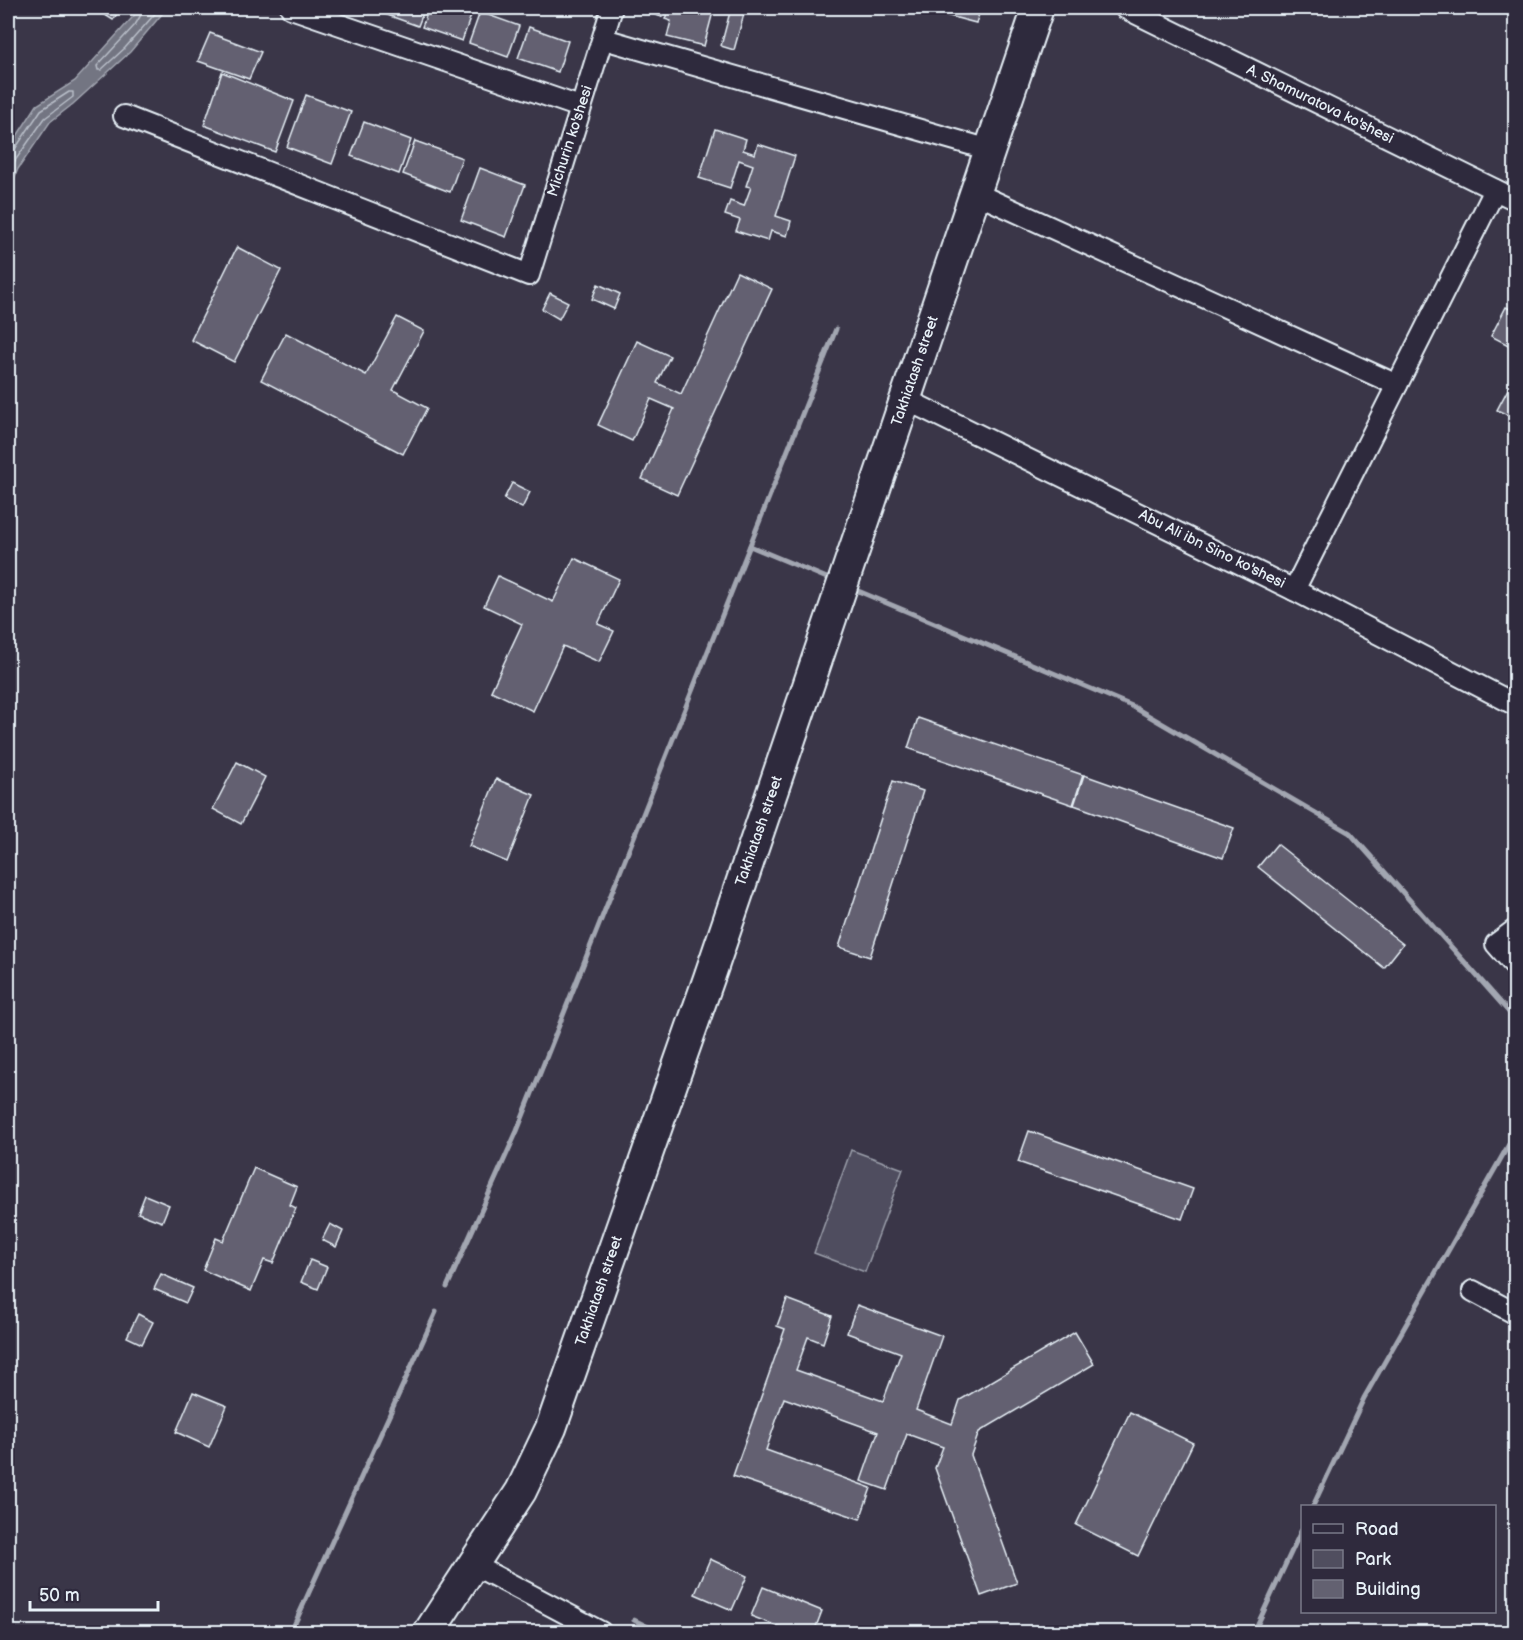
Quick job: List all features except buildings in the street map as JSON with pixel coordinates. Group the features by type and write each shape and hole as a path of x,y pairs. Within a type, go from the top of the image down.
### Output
{"main road":[{"name":"Takhiatash street","path":"429,1632 521,1491 551,1428 709,978 1038,8"}],"street":[{"path":"291,8 580,107"},
{"name":"Michurin ko'shesi","path":"124,116 529,275 612,8"},
{"name":"A. Shamuratova ko'shesi","path":"1125,8 1515,200"},
{"path":"604,39 990,150"},
{"path":"1294,590 1495,190"},
{"path":"975,193 1397,385"},
{"name":"Abu Ali ibn Sino ko'shesi","path":"905,399 1294,590 1515,705"},
{"path":"1515,928 1496,944 1515,967"},
{"path":"1473,1291 1515,1314"},
{"path":"474,1565 601,1632"}],"green space":[{"path":"851,1150 903,1169 865,1272 814,1253"}],"water":[{"path":"141,8 167,8 130,52 50,122 18,169 8,193 8,150 37,105 75,81"}],"waterway":[{"path":"447,1287 517,1131 836,329"},
{"path":"750,546 834,581"},
{"path":"851,588 1132,706 1350,833 1516,1020"},
{"path":"1313,1505 1364,1398 1516,1132"},
{"path":"291,1632 436,1312"},
{"path":"1254,1632 1301,1531"},
{"path":"634,1620 658,1632"}]}
